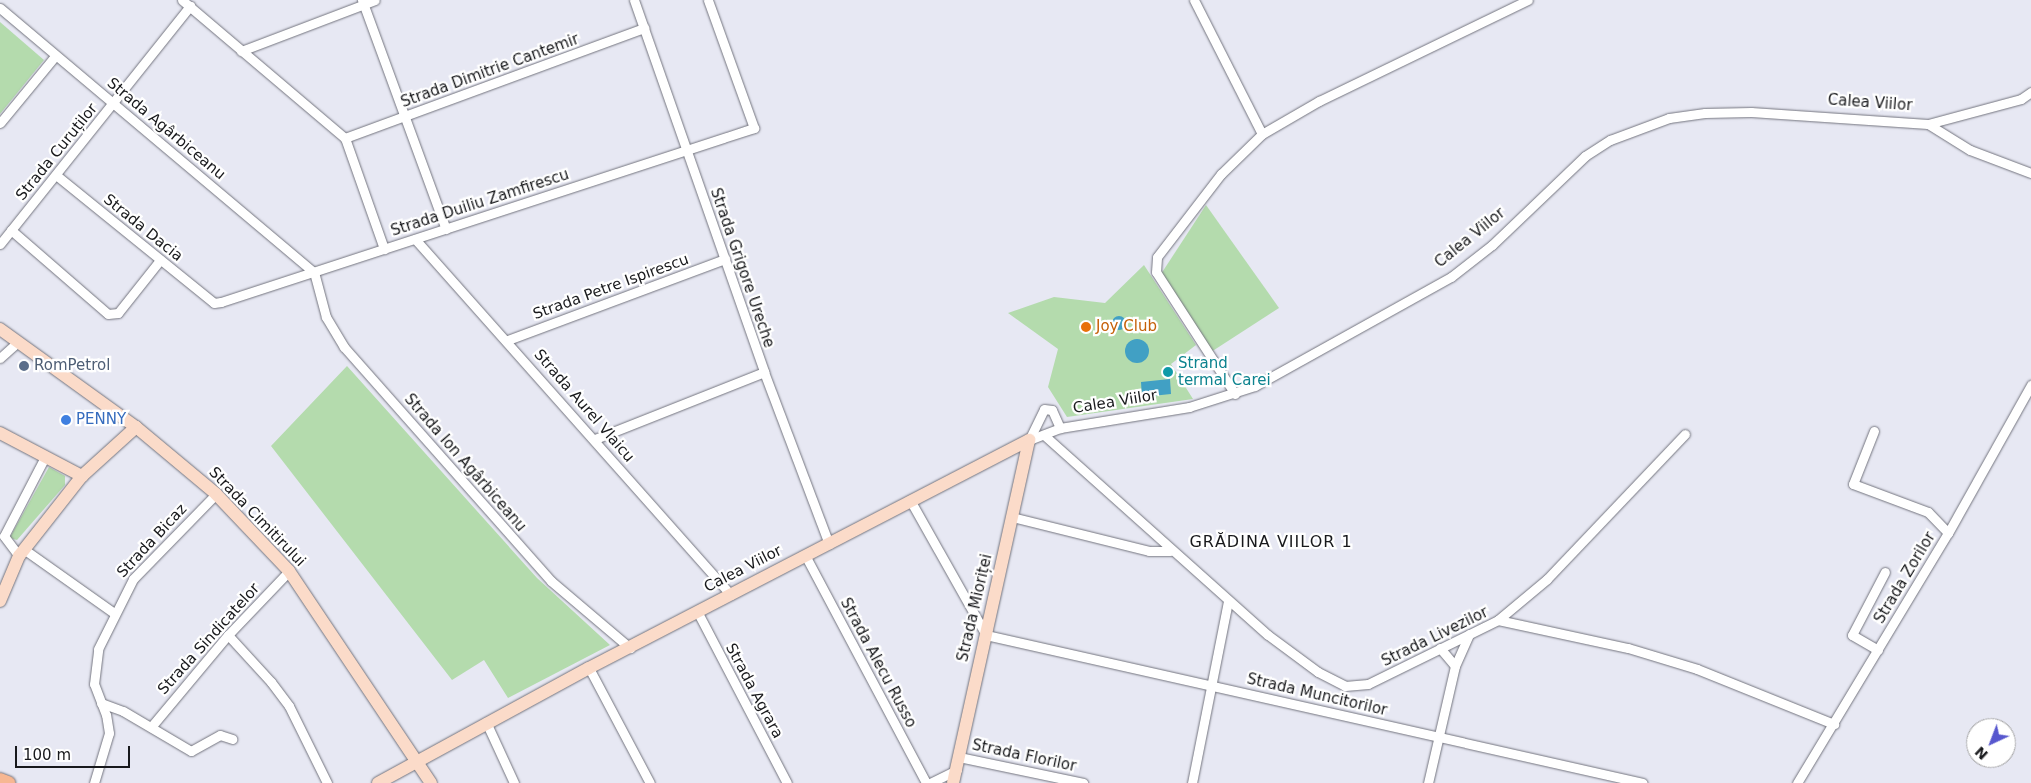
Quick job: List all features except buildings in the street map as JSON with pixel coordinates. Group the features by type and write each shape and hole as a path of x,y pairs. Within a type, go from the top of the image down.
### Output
{"main road":[{"path":"0,780 8,783"}],"street":[{"path":"241,51 363,2 375,0"},
{"name":"Strada Grigore Ureche","path":"634,0 764,372 829,544"},
{"name":"Strada Duiliu Zamfirescu","path":"214,303 754,128 708,0"},
{"path":"1194,0 1262,134"},
{"path":"1236,394 1154,266 1157,257 1221,174 1262,134 1328,96 1528,0"},
{"path":"363,2 446,229"},
{"path":"186,3 345,138 384,249"},
{"name":"Strada Curuților","path":"0,244 114,104 186,3"},
{"name":"Strada Agârbiceanu","path":"0,8 314,272"},
{"name":"Strada Dimitrie Cantemir","path":"345,138 644,28"},
{"path":"0,123 55,56"},
{"name":"Calea Viilor","path":"378,783 419,762 486,722 910,500 1029,440 1060,428 1189,406 1236,394 1451,277 1492,245 1585,156 1610,140 1669,118 1705,113 1751,112 1928,124 2022,99 2031,92"},
{"path":"1928,124 1970,150 2031,173"},
{"name":"Strada Dacia","path":"56,175 214,303"},
{"path":"11,230 108,314 118,313 160,260"},
{"name":"Strada Aurel Vlaicu","path":"414,239 508,340 730,594"},
{"name":"Strada Petre Ispirescu","path":"508,340 725,259"},
{"name":"Strada Ion Agârbiceanu","path":"314,272 326,317 344,347 552,581 630,648"},
{"name":"Strada Cimitirului","path":"0,330 136,427 216,494 289,571 419,762 430,783"},
{"path":"0,358 18,342"},
{"path":"594,438 764,372"},
{"name":"Strada Zorilor","path":"1798,783 1948,533 2031,385"},
{"path":"1029,440 1044,408 1052,410 1060,428"},
{"path":"0,599 22,553 82,476 136,427"},
{"path":"1874,431 1853,484 1928,512 1948,533"},
{"path":"1498,620 1547,579 1685,434"},
{"path":"4,435 82,476"},
{"name":"Strada Livezilor","path":"1044,435 1170,551 1228,601 1318,672 1345,686 1368,684 1498,620 1628,648 1697,669 1834,724"},
{"name":"Strada Mioriței","path":"955,777 1029,440"},
{"path":"45,457 4,536 22,553 114,613"},
{"name":"Strada Bicaz","path":"94,783 109,733 94,684 94,669 98,649 114,613 133,579 216,494"},
{"path":"910,500 986,635"},
{"path":"1012,517 1149,551 1170,551"},
{"name":"Strada Alecu Russo","path":"805,555 928,783"},
{"name":"Strada Sindicatelor","path":"151,727 228,635 289,571"},
{"path":"1878,650 1852,635 1884,572"},
{"path":"1192,783 1213,686 1228,601"},
{"name":"Strada Agrara","path":"697,611 787,783"},
{"path":"1428,783 1455,666 1469,634"},
{"path":"228,635 271,682 289,706 327,783"},
{"name":"Strada Muncitorilor","path":"986,635 1643,783"},
{"path":"1440,648 1455,666"},
{"path":"589,668 650,783"},
{"path":"101,703 151,727 191,752 220,735 232,739"},
{"path":"486,722 514,783"},
{"name":"Strada Florilor","path":"959,757 1083,783"},
{"path":"928,783 955,777"}],"green space":[{"path":"0,22 44,60 0,114"},
{"path":"1206,205 1279,308 1211,352 1161,274"},
{"name":"Strand termal Carei","path":"1144,265 1196,345 1171,364 1193,399 1067,417 1048,387 1058,349 1008,313 1054,297 1105,303"},
{"path":"347,366 537,578 610,645 508,698 484,660 452,680 271,446"},
{"path":"49,467 65,476 65,485 17,540 13,539 10,537"}],"water":[{"path":"1116,316 1122,316 1126,323 1122,330 1116,330 1112,326 1112,320"},
{"path":"1137,339 1146,342 1149,351 1146,360 1137,363 1128,360 1125,351 1128,342"},
{"path":"1170,379 1171,394 1142,397 1141,382"}],"place":[{"name":"Joy Club","path":"1086,327"},
{"name":"RomPetrol","path":"24,366"},
{"name":"Strand termal Carei","path":"1168,372"},
{"name":"PENNY","path":"66,420"}],"district":[{"name":"GRĂDINA VIILOR 1","path":"1271,542"}]}
